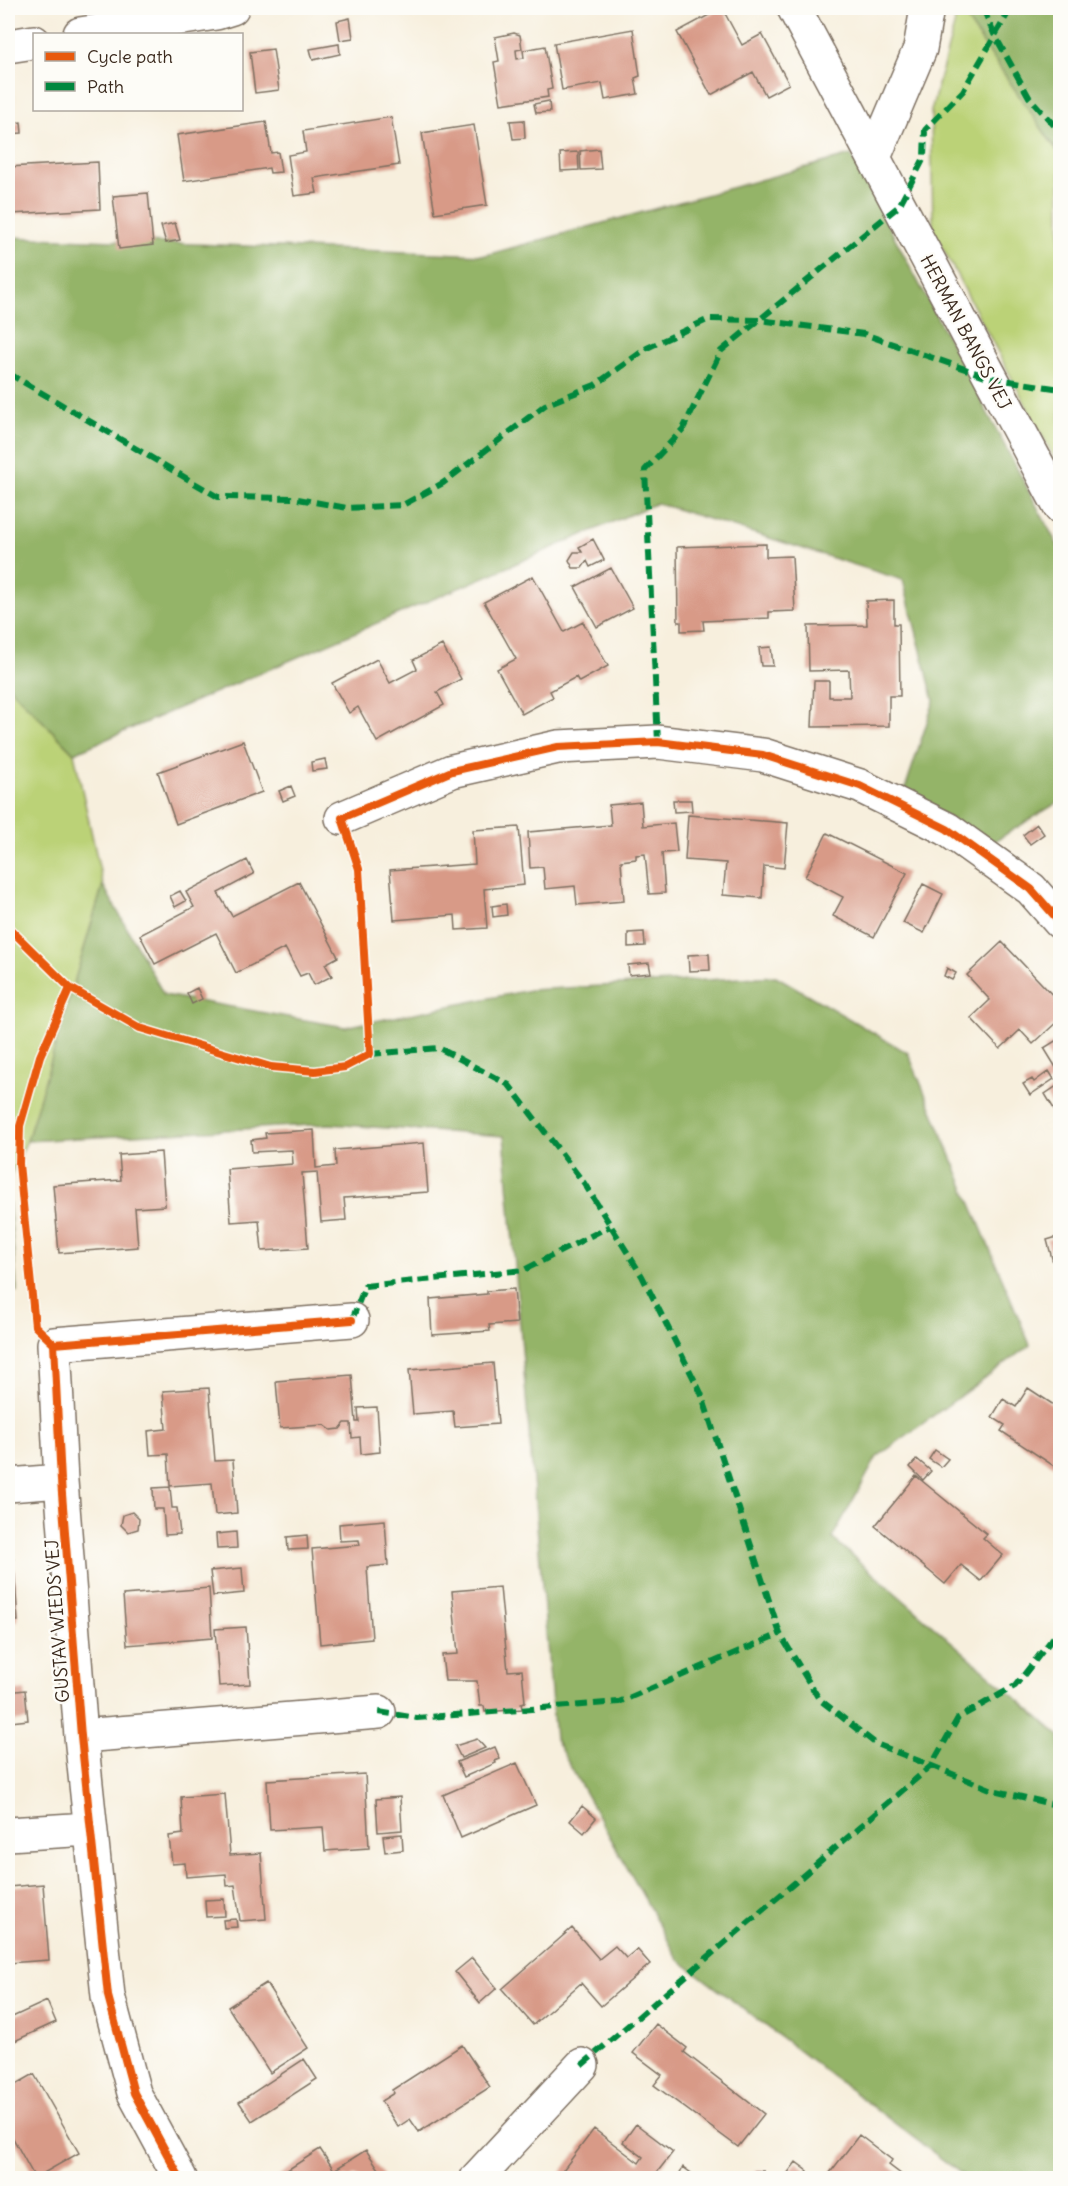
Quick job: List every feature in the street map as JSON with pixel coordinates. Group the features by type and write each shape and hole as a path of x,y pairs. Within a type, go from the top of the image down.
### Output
{"street":[{"path":"86,33 216,13 232,8"},
{"name":"HERMAN BANGS VEJ","path":"794,8 875,156 899,206 1060,507"},
{"path":"875,156 920,49 927,8"},
{"path":"8,46 33,42"},
{"path":"342,818 452,771 558,747 658,741 763,755 860,786 947,829 1031,889 1060,922"},
{"name":"GUSTAV WIEDS VEJ","path":"180,2178 134,2093 108,1996 81,1736 61,1481 54,1344 352,1320"},
{"path":"8,1485 61,1481"},
{"path":"81,1736 379,1712"},
{"path":"8,1834 89,1829"},
{"path":"477,2178 582,2065"}],"green space":[{"path":"948,8 959,8 1060,155 1060,469 933,230 931,111 955,22"},
{"path":"959,8 1060,8 1060,155"},
{"path":"851,155 1060,550 1060,801 992,843 904,792 934,701 903,580 657,503 74,753 8,686 8,237 486,255"},
{"path":"8,686 74,753 103,885 27,1141 8,1180"},
{"path":"103,885 164,995 345,1027 530,990 776,976 908,1053 1030,1345 877,1457 832,1538 1060,1736 1060,2178 967,2178 679,1960 555,1739 504,1136 329,1124 27,1141"},
{"path":"8,1187 17,1291 8,1292"}],"building":[{"path":"722,8 742,45 762,34 789,84 766,96 753,72 711,95 677,32"},
{"path":"350,18 353,38 340,40 337,21"},
{"path":"633,29 640,76 635,78 638,94 605,100 602,83 562,90 554,43"},
{"path":"514,33 520,35 522,49 516,50 517,59 524,58 523,50 545,46 552,89 547,90 548,97 501,104 494,62 499,61 495,37"},
{"path":"339,44 340,54 313,60 310,49"},
{"path":"273,49 279,90 255,93 250,52"},
{"path":"549,101 550,112 536,113 534,104"},
{"path":"391,117 399,165 314,178 317,193 294,196 288,155 306,152 303,131"},
{"path":"524,120 525,138 513,139 510,121"},
{"path":"21,122 22,133 8,134 8,124"},
{"path":"266,122 271,153 278,152 281,172 270,173 269,168 184,181 177,135"},
{"path":"474,125 487,205 435,213 422,133"},
{"path":"599,149 601,169 581,170 580,151"},
{"path":"578,152 579,170 561,171 560,153"},
{"path":"98,162 100,209 11,214 8,167"},
{"path":"148,193 153,245 119,249 113,196"},
{"path":"175,223 180,240 166,243 161,226"},
{"path":"593,539 604,560 590,567 587,561 582,568 573,568 569,560 574,552 582,552 579,547"},
{"path":"766,544 766,557 792,556 795,611 769,612 769,618 703,621 704,630 681,631 681,622 678,622 677,547"},
{"path":"611,568 633,608 597,627 575,587"},
{"path":"533,576 564,632 583,622 608,666 579,682 576,677 550,691 553,697 522,714 497,669 516,659 484,602"},
{"path":"894,600 894,624 899,624 900,696 889,696 889,726 812,727 814,681 829,681 829,697 850,697 849,670 809,671 808,626 867,625 866,601"},
{"path":"442,645 461,679 437,692 444,705 377,742 358,707 349,713 332,683 377,659 390,683 417,669 413,660"},
{"path":"771,647 773,666 761,666 759,648"},
{"path":"243,741 262,792 176,824 158,772"},
{"path":"325,759 327,769 312,771 311,762"},
{"path":"291,786 295,796 283,801 279,791"},
{"path":"673,800 691,800 692,811 674,812"},
{"path":"641,802 643,826 674,823 677,852 662,853 665,893 649,894 645,854 636,855 636,859 621,861 624,901 577,905 575,886 545,889 543,867 530,868 528,832 611,825 609,805"},
{"path":"688,815 788,823 784,868 764,866 762,898 723,895 726,863 685,860"},
{"path":"1037,824 1044,834 1030,844 1023,835"},
{"path":"519,827 524,885 484,889 487,928 456,930 455,915 394,920 390,870 475,864 473,830"},
{"path":"827,833 907,873 874,937 833,916 843,897 805,877"},
{"path":"247,860 254,874 218,893 232,916 299,882 338,957 325,964 332,976 314,985 308,973 300,976 285,948 236,973 216,933 155,964 140,935 194,907 186,892"},
{"path":"923,884 943,894 924,933 903,923"},
{"path":"180,891 186,901 175,907 170,896"},
{"path":"506,904 507,915 493,917 492,906"},
{"path":"644,932 645,946 628,947 628,933"},
{"path":"1002,942 1060,1003 1060,1019 1033,1044 1020,1030 1000,1049 971,1018 990,1000 967,975"},
{"path":"709,954 710,970 689,971 688,955"},
{"path":"649,963 651,973 629,975 628,965"},
{"path":"947,968 956,973 952,980 944,976"},
{"path":"197,988 202,999 192,1004 187,993"},
{"path":"1060,1038 1060,1074 1044,1048"},
{"path":"1049,1071 1054,1079 1030,1095 1023,1084 1032,1079 1034,1082"},
{"path":"1060,1084 1060,1119 1045,1094"},
{"path":"314,1130 316,1168 336,1166 335,1150 424,1143 428,1192 344,1198 346,1220 321,1222 317,1172 302,1173 308,1248 262,1251 259,1220 231,1222 227,1169 293,1164 292,1150 252,1152 251,1140 266,1138 265,1133"},
{"path":"161,1152 165,1206 135,1208 138,1247 59,1253 53,1185 121,1180 119,1155"},
{"path":"1060,1236 1060,1276 1057,1277 1047,1240"},
{"path":"514,1289 517,1323 489,1325 490,1331 432,1335 430,1299"},
{"path":"493,1363 498,1424 455,1427 453,1411 413,1414 409,1370"},
{"path":"352,1375 356,1422 359,1422 358,1408 377,1407 380,1452 361,1454 360,1437 352,1438 351,1423 345,1423 340,1429 331,1430 324,1425 280,1428 276,1381"},
{"path":"209,1388 215,1461 233,1460 237,1513 215,1515 212,1483 170,1486 168,1454 150,1455 148,1431 166,1429 163,1391"},
{"path":"1028,1388 1060,1409 1060,1470 1001,1431 1005,1425 992,1417 1003,1399 1016,1407"},
{"path":"935,1450 948,1459 941,1467 929,1459"},
{"path":"917,1459 931,1471 923,1480 910,1467"},
{"path":"916,1476 987,1534 983,1538 1003,1555 981,1581 961,1565 945,1584 875,1526"},
{"path":"170,1487 172,1508 177,1508 180,1534 165,1535 163,1509 154,1509 153,1488"},
{"path":"132,1512 139,1519 138,1529 128,1532 121,1525 123,1515"},
{"path":"385,1520 388,1565 367,1567 372,1639 320,1644 312,1549 360,1545 359,1540 340,1541 339,1524"},
{"path":"236,1532 237,1548 217,1549 216,1534"},
{"path":"307,1535 308,1549 288,1550 287,1537"},
{"path":"12,1540 18,1621 8,1621 8,1541"},
{"path":"242,1568 244,1593 213,1596 210,1571"},
{"path":"500,1587 508,1671 522,1670 525,1702 521,1703 522,1709 485,1712 484,1706 480,1706 477,1681 445,1681 442,1655 458,1654 452,1591"},
{"path":"209,1588 212,1638 127,1645 123,1595"},
{"path":"246,1627 250,1684 219,1686 215,1629"},
{"path":"25,1690 28,1720 11,1722 10,1711 8,1711 8,1692"},
{"path":"477,1739 485,1748 461,1758 455,1746"},
{"path":"495,1747 500,1759 495,1761 496,1763 464,1777 457,1762"},
{"path":"517,1763 536,1805 461,1838 443,1795"},
{"path":"365,1774 369,1848 325,1851 323,1827 270,1830 267,1780"},
{"path":"225,1794 230,1855 261,1853 266,1919 240,1921 235,1885 227,1886 226,1874 186,1877 185,1863 172,1864 169,1836 183,1834 181,1797"},
{"path":"400,1797 402,1830 378,1832 376,1799"},
{"path":"582,1806 596,1818 584,1833 570,1821"},
{"path":"402,1834 403,1850 385,1852 383,1836"},
{"path":"43,1884 49,1960 8,1963 8,1887"},
{"path":"224,1899 225,1916 206,1917 205,1900"},
{"path":"236,1919 237,1927 224,1928 223,1920"},
{"path":"572,1928 599,1959 615,1946 626,1958 637,1949 650,1964 601,2006 581,1983 533,2025 502,1989"},
{"path":"472,1958 497,1988 480,2003 455,1972"},
{"path":"266,1983 308,2048 270,2073 228,2007"},
{"path":"47,2001 56,2022 8,2044 8,2019"},
{"path":"656,2024 687,2048 684,2052 764,2114 738,2147 654,2085 662,2075 633,2053"},
{"path":"462,2045 490,2087 419,2132 410,2119 398,2127 381,2101 394,2093 392,2090"},
{"path":"304,2059 317,2079 252,2121 239,2102"},
{"path":"34,2074 79,2153 35,2178 8,2129 8,2089"},
{"path":"636,2124 673,2152 655,2175 656,2178 557,2178 594,2129 639,2163 643,2157 623,2142"},
{"path":"859,2135 892,2160 889,2165 906,2178 826,2178"},
{"path":"320,2149 334,2170 366,2150 385,2178 358,2178 356,2175 350,2178 280,2178 278,2176"},
{"path":"796,2162 808,2171 803,2178 784,2178"},
{"path":"683,2167 691,2173 687,2178 677,2178"},
{"path":"755,2171 764,2171 764,2178 755,2178"}],"marked path":[{"path":"983,8 994,34 1029,97 1060,132"},
{"path":"658,742 645,470 683,429 721,351 899,206 924,158 925,130 963,91 1011,8"},
{"path":"8,373 218,497 293,498 347,508 403,505 443,483 545,405 595,385 647,348 709,319 760,320 864,334 991,378 1060,389"},
{"path":"370,1054 439,1048 509,1085 584,1183 642,1276 701,1393 780,1634 819,1699 876,1744 993,1790 1060,1806"},
{"path":"352,1320 365,1286 524,1270 610,1226"},
{"path":"582,2065 931,1766 958,1718 1015,1686 1060,1629"},
{"path":"379,1712 417,1718 619,1702 780,1634"}],"cycle path":[{"path":"8,927 70,988 140,1028 271,1067 315,1071 345,1067 370,1054 359,869 342,818 452,771 558,747 658,742 763,755 860,786 947,829 1031,889 1060,922"},
{"path":"54,1344 35,1326 19,1164 20,1126 40,1056 70,988"},
{"path":"180,2178 134,2093 108,1996 81,1736 61,1481 54,1344 352,1320"}]}
